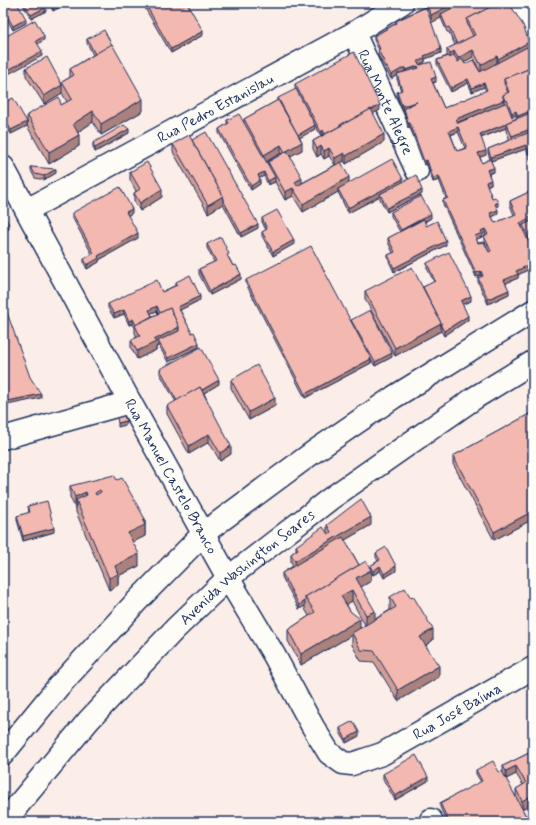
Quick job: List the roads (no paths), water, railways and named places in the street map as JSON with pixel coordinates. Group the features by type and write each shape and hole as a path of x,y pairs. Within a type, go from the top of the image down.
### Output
{"main road":[{"name":"Rua Pedro Estanislau","path":"27,210 354,33 402,3"},
{"path":"519,3 533,28"},
{"name":"Rua Monte Alegre","path":"354,33 417,171"},
{"name":"Rua Manuel Castelo Branco","path":"5,174 27,210 130,402 228,578 329,752 342,763 352,764 382,754"},
{"path":"3,754 58,687 137,601 204,533 382,405 533,311"},
{"name":"Avenida Washington Soares","path":"6,822 18,805 89,720 175,629 228,578 330,499 476,397 533,362"},
{"path":"3,438 130,402"},
{"name":"Rua José Baíma","path":"382,754 533,668"}]}
